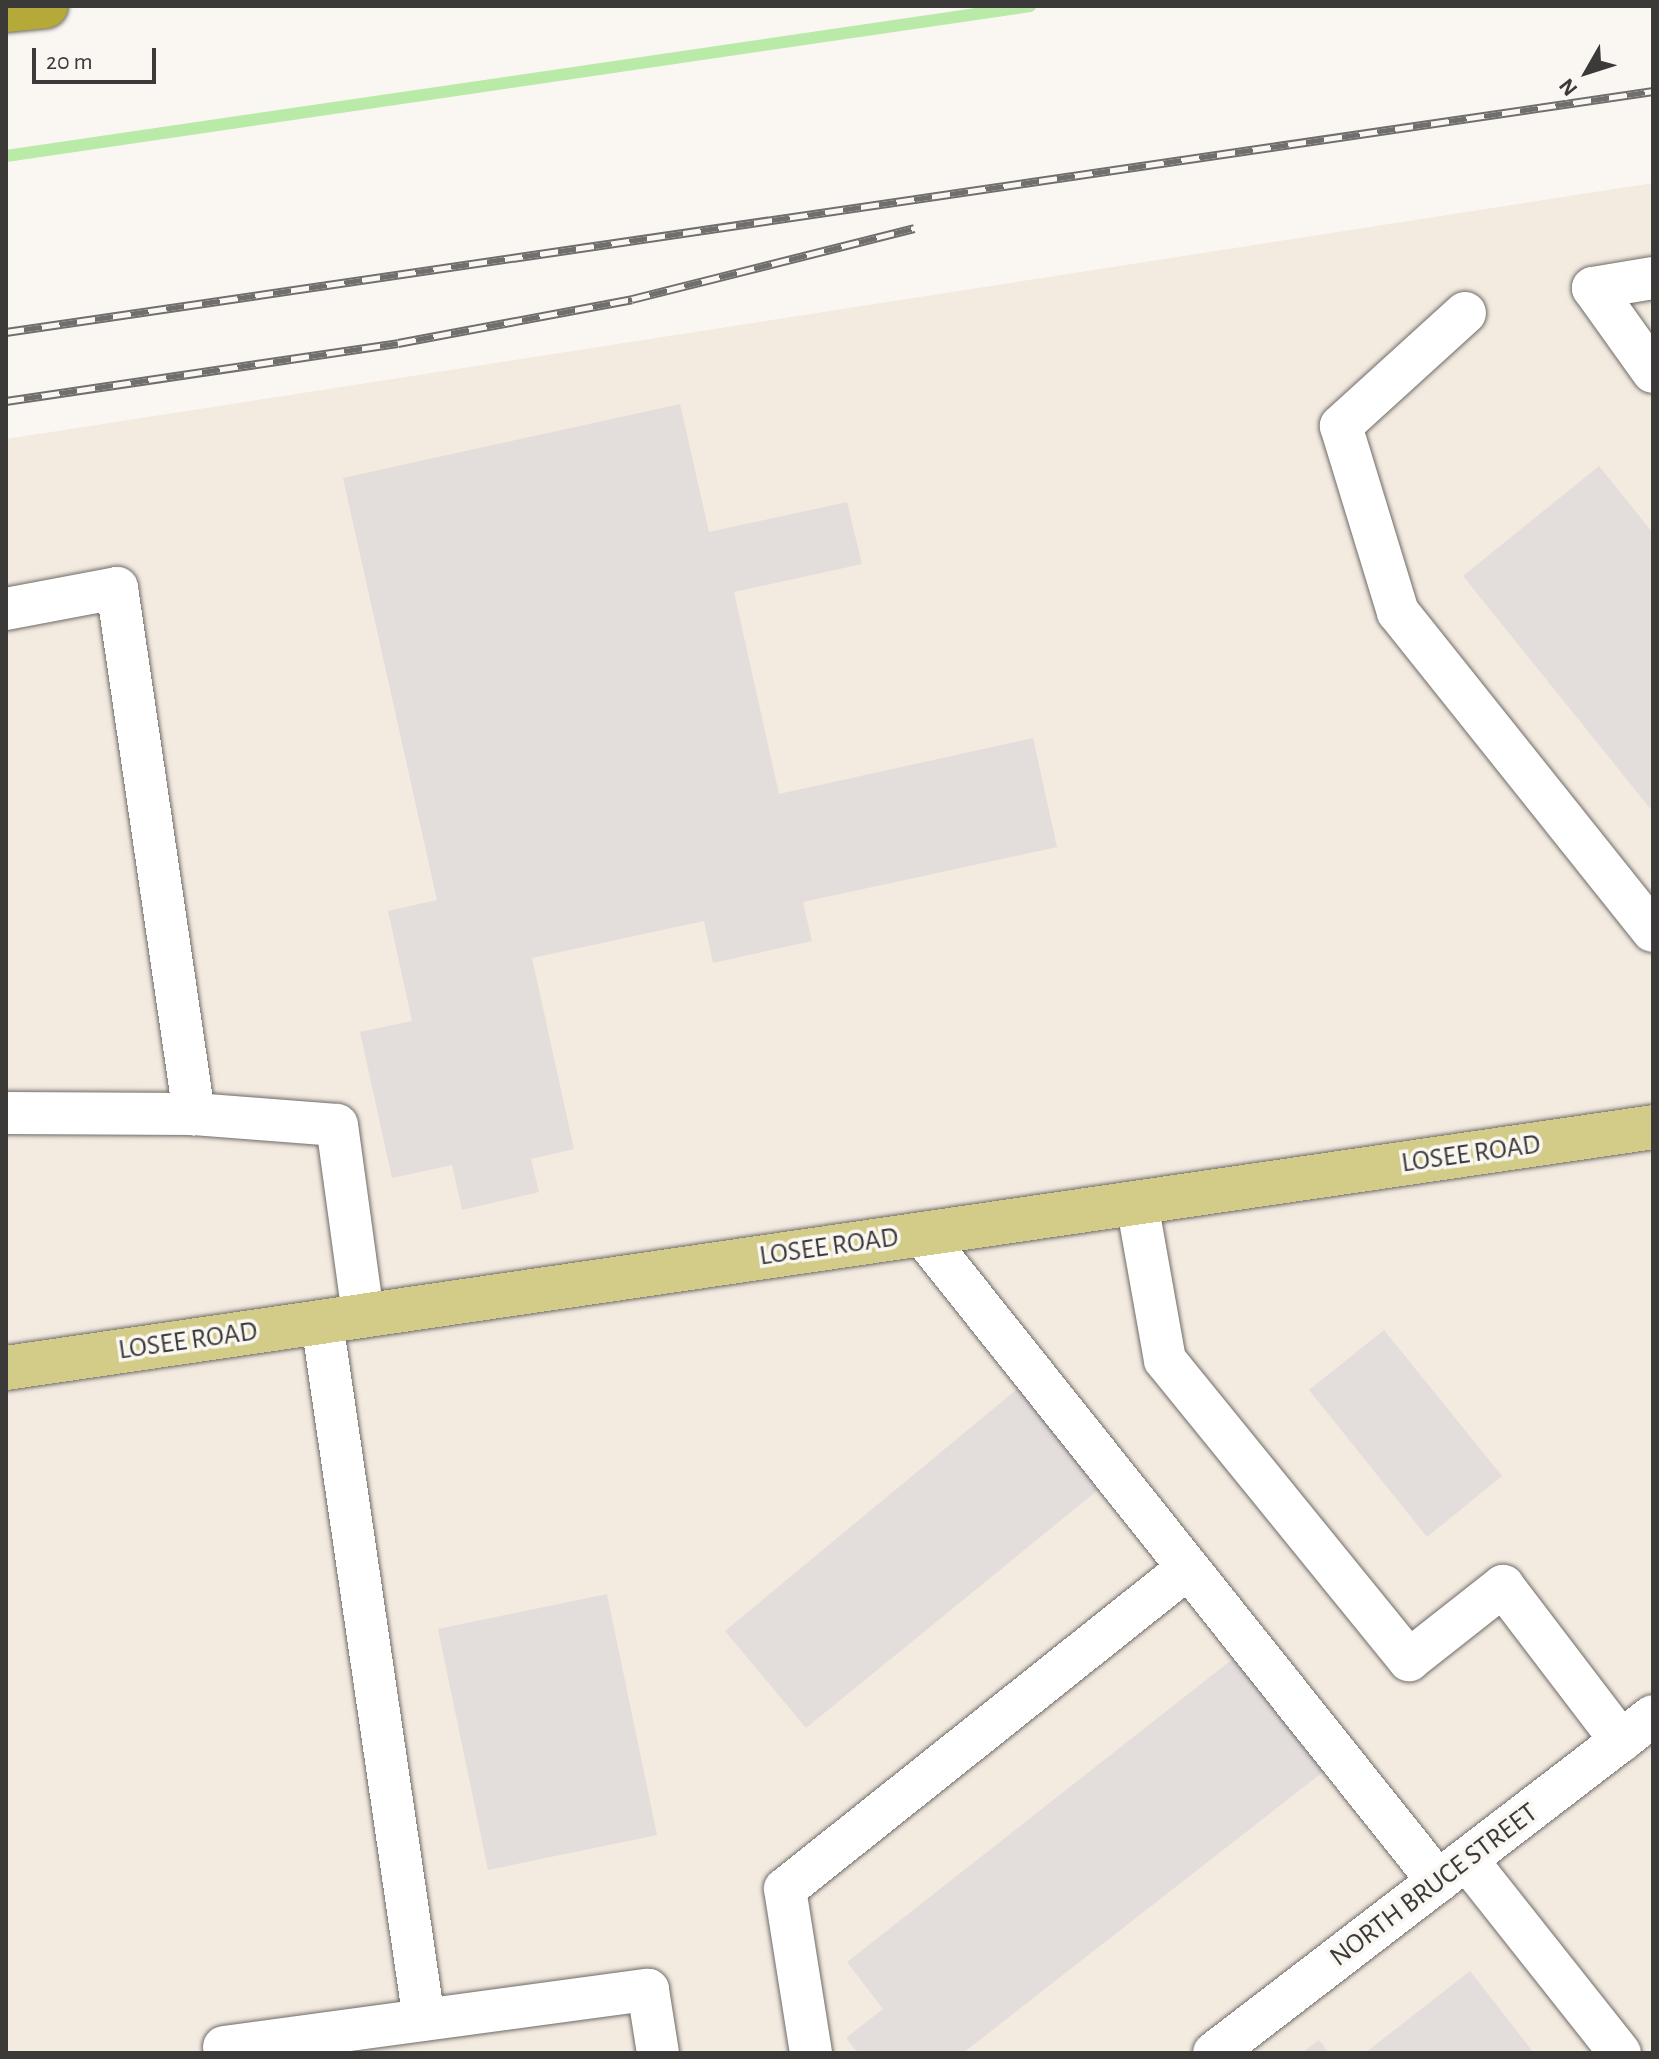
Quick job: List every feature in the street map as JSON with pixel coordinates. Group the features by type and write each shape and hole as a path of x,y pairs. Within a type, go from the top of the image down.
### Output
{"highway":[{"path":"6,10 46,6"}],"main road":[{"name":"LOSEE ROAD","path":"6,1368 1653,1127"}],"street":[{"path":"1653,278 1593,288 1653,372"},
{"path":"1465,313 1341,426 1398,612 1653,931"},
{"path":"6,609 117,588 194,1114"},
{"path":"6,1113 194,1114 337,1125 343,1319 424,2020"},
{"path":"1137,1203 1165,1360 1409,1660 1503,1586 1637,1728"},
{"path":"922,1234 1188,1568 1453,1871 1620,2053"},
{"path":"811,2053 785,1889 1188,1568"},
{"name":"NORTH BRUCE STREET","path":"1214,2053 1637,1728"},
{"path":"224,2047 648,1990 658,2053"}],"shaded area":[{"path":"1653,183 1653,2053 6,2053 6,439"}],"building":[{"path":"680,404 709,532 847,502 862,564 734,592 779,794 1033,738 1057,847 803,902 812,941 713,963 704,921 532,958 574,1149 531,1159 539,1192 462,1210 452,1165 392,1178 360,1032 412,1021 388,911 437,900 343,478"},
{"path":"1599,466 1653,533 1653,812 1463,576"},
{"path":"1384,1330 1502,1476 1427,1537 1309,1390"},
{"path":"1022,1385 1104,1485 806,1728 725,1631"},
{"path":"607,1594 657,1835 488,1870 438,1629"},
{"path":"1239,1654 1328,1768 963,2053 858,2053 846,2038 883,2009 847,1962"},
{"path":"1470,1971 1534,2053 1365,2053"},
{"path":"1319,2040 1329,2053 1302,2053"}],"waterway":[{"path":"6,156 1030,6"}],"railway":[{"path":"6,332 1653,91"},
{"path":"6,401 398,343 632,299 914,228"}]}
